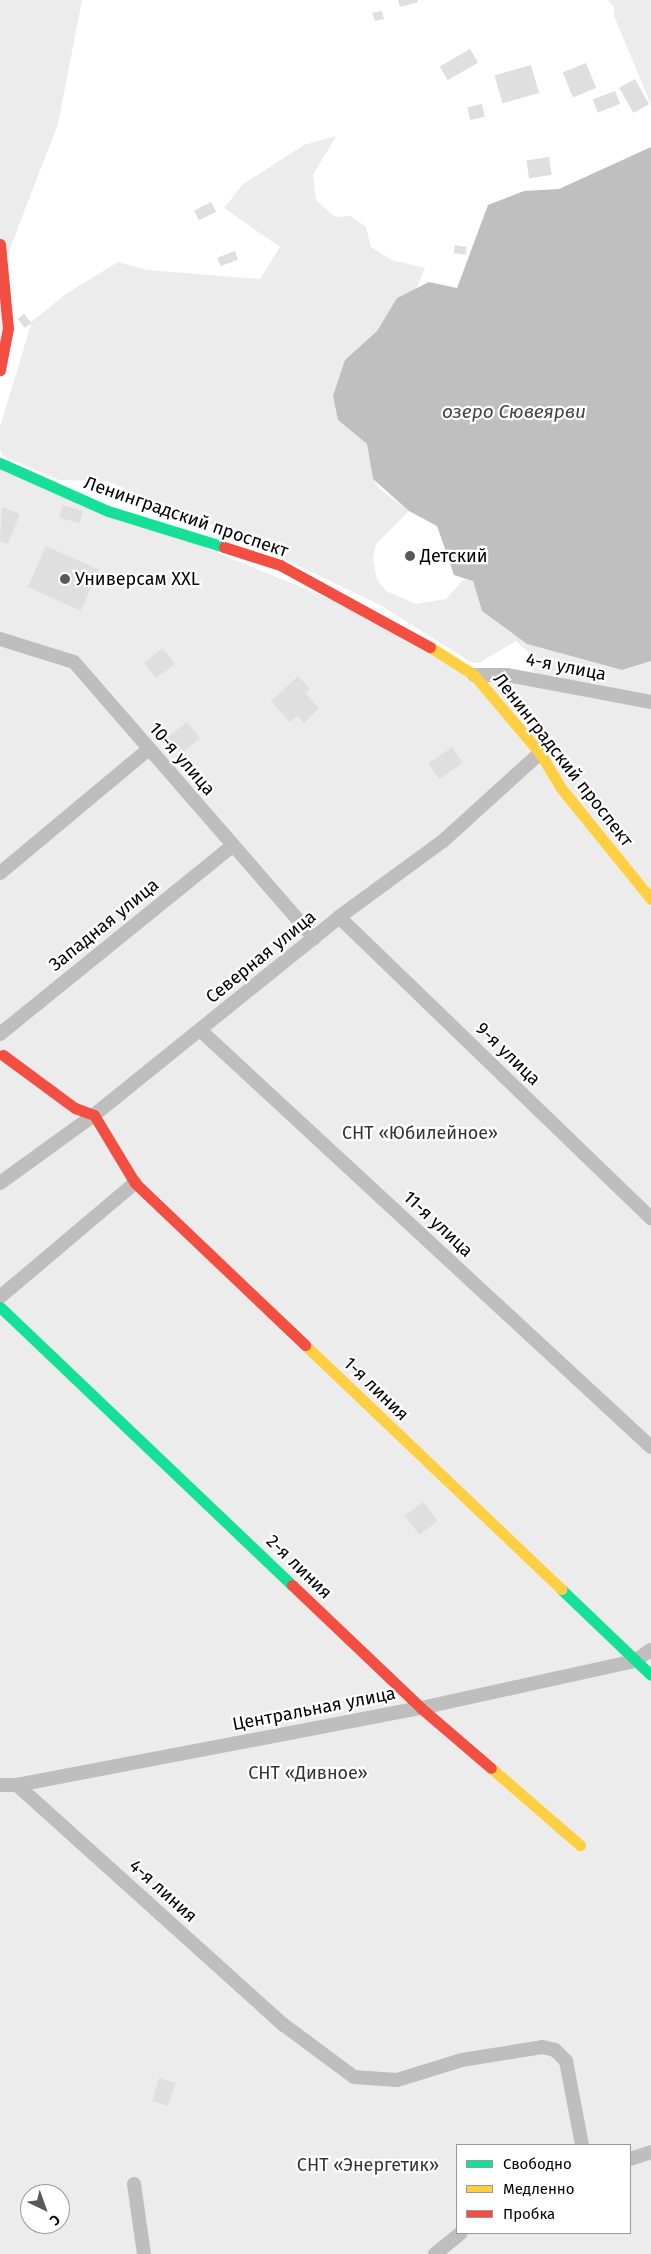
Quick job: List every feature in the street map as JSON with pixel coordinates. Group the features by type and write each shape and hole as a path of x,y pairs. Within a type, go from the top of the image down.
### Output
{"street":[{"path":"0,244 8,328 0,370"},
{"name":"Ленинградский проспект","path":"0,463 108,511 280,565 394,625 474,675 540,753 561,788 651,899"},
{"name":"10-я улица","path":"0,639 74,662 314,938"},
{"name":"4-я улица","path":"474,675 507,675 651,702"},
{"path":"0,873 149,748"},
{"name":"Северная улица","path":"0,1183 94,1115 339,917 443,841 540,753"},
{"name":"Западная улица","path":"0,1034 232,845"},
{"name":"9-я улица","path":"339,917 651,1218"},
{"name":"11-я улица","path":"200,1030 651,1446"},
{"path":"1,1055 75,1108 94,1115"},
{"name":"1-я линия","path":"94,1115 116,1158 136,1182 651,1675"},
{"path":"0,1297 136,1182"},
{"name":"2-я линия","path":"0,1307 422,1708 580,1845"},
{"path":"635,1661 651,1650"},
{"name":"Центральная улица","path":"10,1784 422,1708 635,1661"},
{"name":"4-я линия","path":"0,1774 284,2025 354,2077 373,2081 418,2077 470,2059 542,2046 554,2050 566,2061 582,2144"},
{"path":"631,2159 651,2152"},
{"path":"134,2184 144,2254"},
{"path":"435,2254 457,2234"}],"green space":[{"path":"0,0 82,0 58,124 4,264 0,370"},
{"path":"607,0 651,0 651,105 614,16 614,6"},
{"path":"336,136 313,175 316,200 335,217 351,216 366,227 371,247 392,260 425,268 416,289 397,298 377,331 345,360 338,420 367,444 373,479 381,490 409,511 376,544 373,559 377,580 386,591 416,604 446,599 464,579 473,581 482,611 527,644 622,670 651,661 651,1668 133,1190 651,1671 651,2254 0,2254 0,463 393,625 474,675 546,682 533,671 530,654 516,641 479,663 471,662 380,605 213,525 107,481 59,480 3,456 0,449 0,427 31,324 25,328 18,319 24,314 31,322 66,294 118,262 147,270 260,279 280,247 224,208 243,184 304,145"}],"water":[{"name":"озеро Сювеярви","path":"651,147 651,661 622,670 527,644 482,611 473,581 454,575 437,526 409,511 373,479 367,444 338,420 333,396 345,360 377,331 397,298 429,282 457,288 488,205 524,191 559,189"}],"building":[{"path":"398,0 418,0 418,2 400,7"},
{"path":"382,11 384,19 375,21 372,13"},
{"path":"470,49 478,63 448,80 440,66"},
{"path":"586,63 596,88 573,97 563,72"},
{"path":"531,65 539,93 502,103 494,75"},
{"path":"635,79 649,104 633,113 619,88"},
{"path":"615,91 620,104 598,113 593,100"},
{"path":"482,104 485,117 470,120 467,107"},
{"path":"549,157 552,175 529,178 526,161"},
{"path":"211,202 216,212 199,220 194,211"},
{"path":"455,245 467,247 466,255 454,253"},
{"path":"235,251 238,259 220,266 217,258"},
{"path":"24,314 31,323 24,328 18,319"},
{"path":"63,505 83,511 79,524 59,517"},
{"path":"2,507 20,514 8,544 0,541"},
{"name":"Универсам XXL","path":"46,546 99,570 81,611 28,587"},
{"path":"163,648 175,664 156,678 144,662"},
{"path":"298,676 310,689 305,693 319,708 304,723 297,716 290,722 271,701"},
{"path":"187,722 200,738 182,753 168,737"},
{"path":"452,747 463,763 439,779 428,764"},
{"path":"423,1502 438,1521 420,1535 405,1516"},
{"path":"159,2078 175,2083 168,2106 152,2101"}],"traffic: fast":[{"path":"0,463 108,511 224,547"},
{"path":"0,1307 292,1585"},
{"path":"561,1589 651,1675"}],"traffic: slow":[{"path":"430,647 474,675 540,753 561,788 651,899"},
{"path":"305,1345 561,1589"},
{"path":"491,1768 580,1845"}],"traffic: jam":[{"path":"0,244 8,328 0,370"},
{"path":"224,547 280,565 430,647"},
{"path":"3,1055 75,1108 94,1115 135,1183 305,1345"},
{"path":"292,1585 421,1708 491,1768"}],"place":[{"name":"Детский","path":"410,556"},
{"name":"Универсам XXL","path":"65,579"}],"park label":[{"name":"СНТ «Юбилейное»","path":"420,1133"},
{"name":"СНТ «Дивное»","path":"308,1773"},
{"name":"СНТ «Энергетик»","path":"368,2165"}]}
